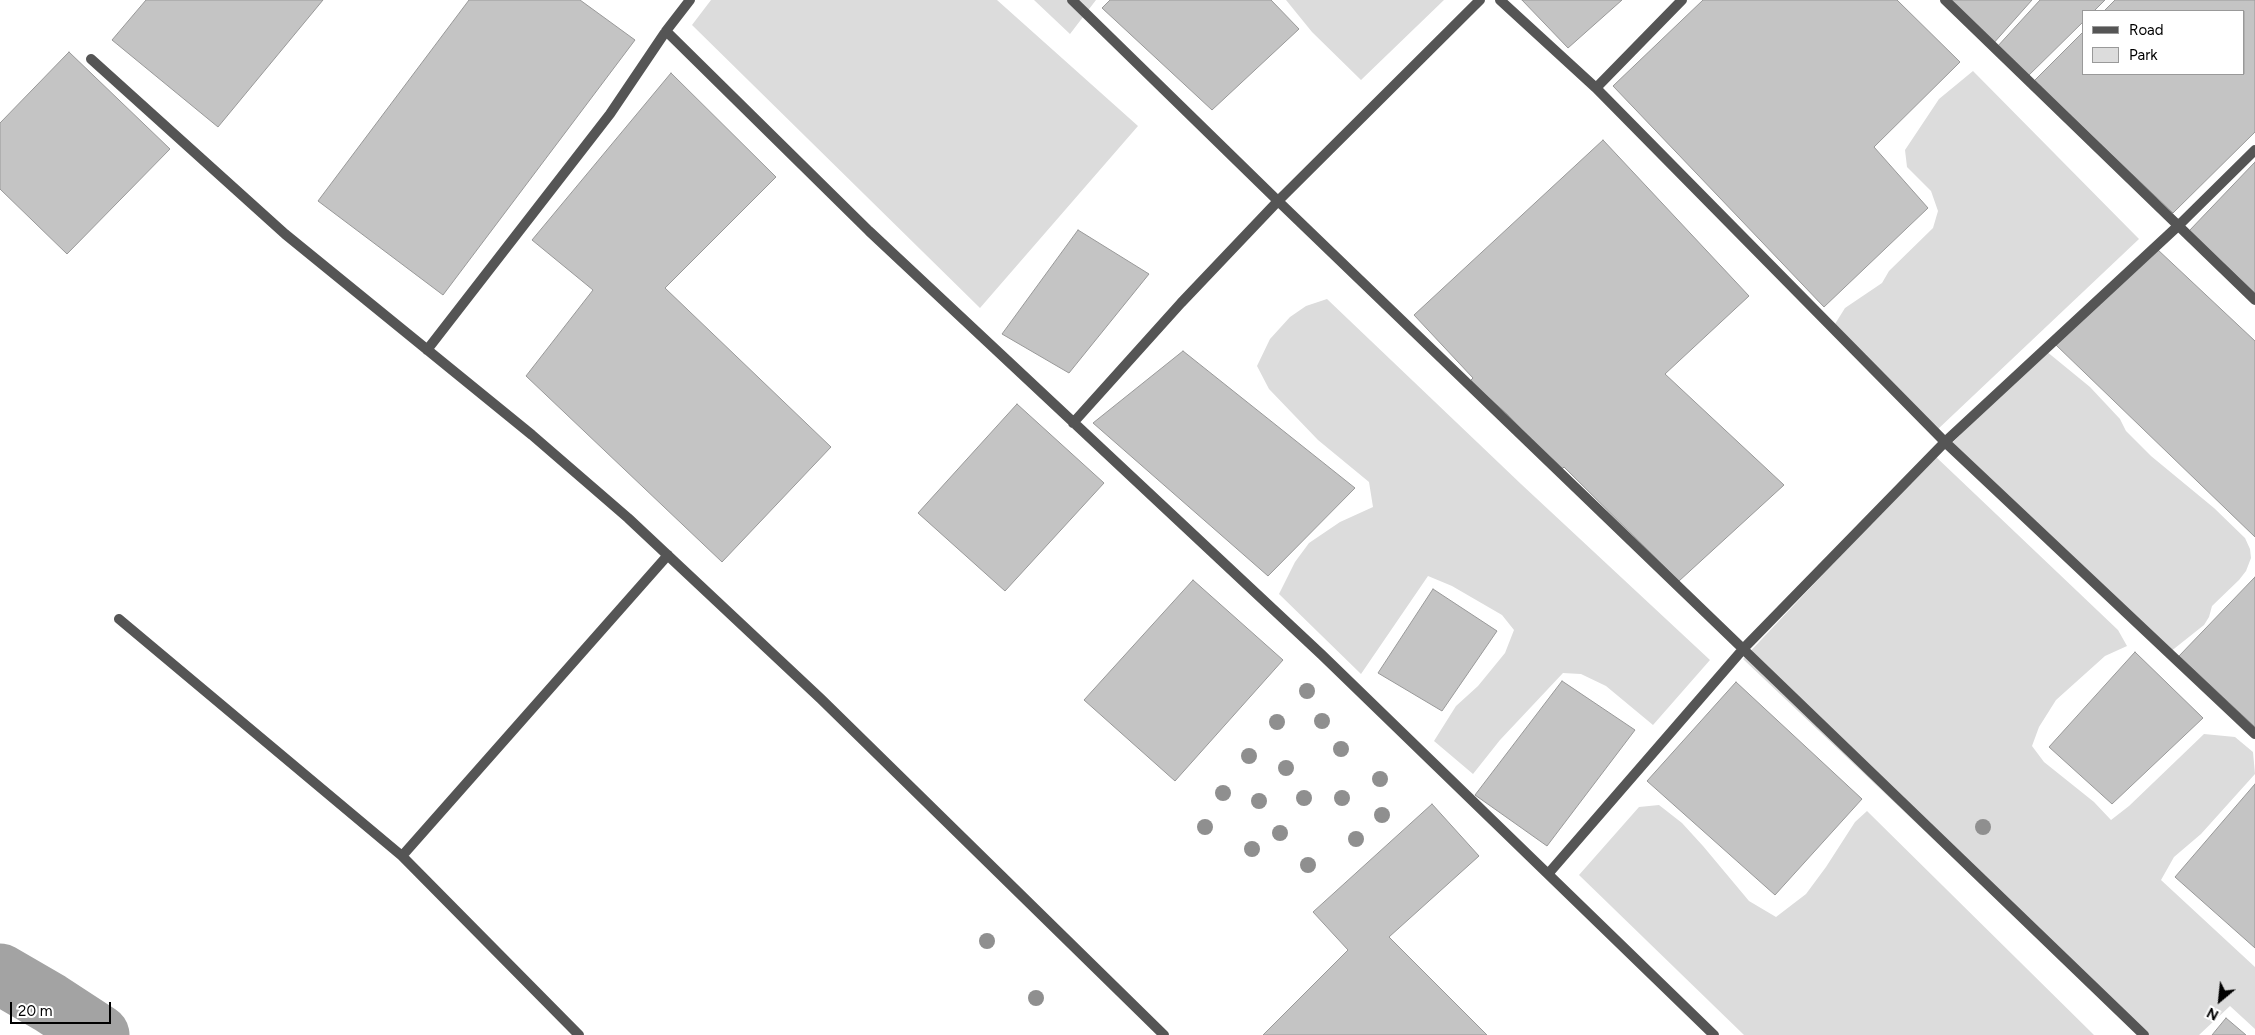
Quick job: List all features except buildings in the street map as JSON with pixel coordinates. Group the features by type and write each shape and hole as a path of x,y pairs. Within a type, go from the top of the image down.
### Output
{"street":[{"path":"427,350 610,114 666,31 690,0"},
{"path":"1072,0 1278,201 2144,1035"},
{"path":"1073,423 1181,303 1278,201 1480,0"},
{"path":"1500,0 1596,88 1945,442 2255,734"},
{"path":"1596,88 1682,0"},
{"path":"1945,0 2255,300"},
{"path":"666,31 869,231 1322,655 1714,1035"},
{"path":"91,59 285,234 532,435 668,555 821,699 1164,1035"},
{"path":"1548,874 1744,648 1945,442 2179,225 2255,150"},
{"path":"402,856 668,555"},
{"path":"120,619 402,856 579,1035"}],"green space":[{"path":"711,0 997,0 1138,126 980,308 692,25"},
{"path":"1034,0 1096,0 1070,34"},
{"path":"1286,0 1444,0 1361,80 1312,32"},
{"path":"1973,71 2139,239 1937,430 1835,324 1845,308 1882,283 1889,271 1933,228 1938,211 1931,191 1907,167 1905,150 1939,99"},
{"path":"1327,299 1521,484 1710,660 1653,725 1606,686 1581,674 1563,673 1500,740 1473,774 1434,741 1456,706 1478,686 1505,653 1514,630 1502,615 1452,586 1428,576 1361,674 1279,594 1295,562 1309,543 1340,522 1373,507 1369,482 1318,440 1269,389 1257,366 1270,339 1290,317 1306,306"},
{"path":"2046,351 2090,387 2120,419 2126,431 2151,456 2214,508 2245,538 2250,549 2251,558 2246,571 2212,606 2209,617 2204,625 2170,652 1950,445"},
{"path":"1935,456 2118,630 2127,646 2105,656 2056,700 2039,727 2032,746 2044,762 2094,802 2111,820 2129,806 2204,734 2235,737 2253,752 2255,774 2201,834 2174,857 2161,880 2255,967 2255,1029 2230,1006 2199,1035 2140,1035 1743,659"},
{"path":"1659,805 1682,823 1749,901 1776,917 1806,894 1855,822 1867,811 2094,1035 1744,1035 1579,875 1639,807"}],"waterway":[{"path":"0,974 50,1003 99,1035"}]}
